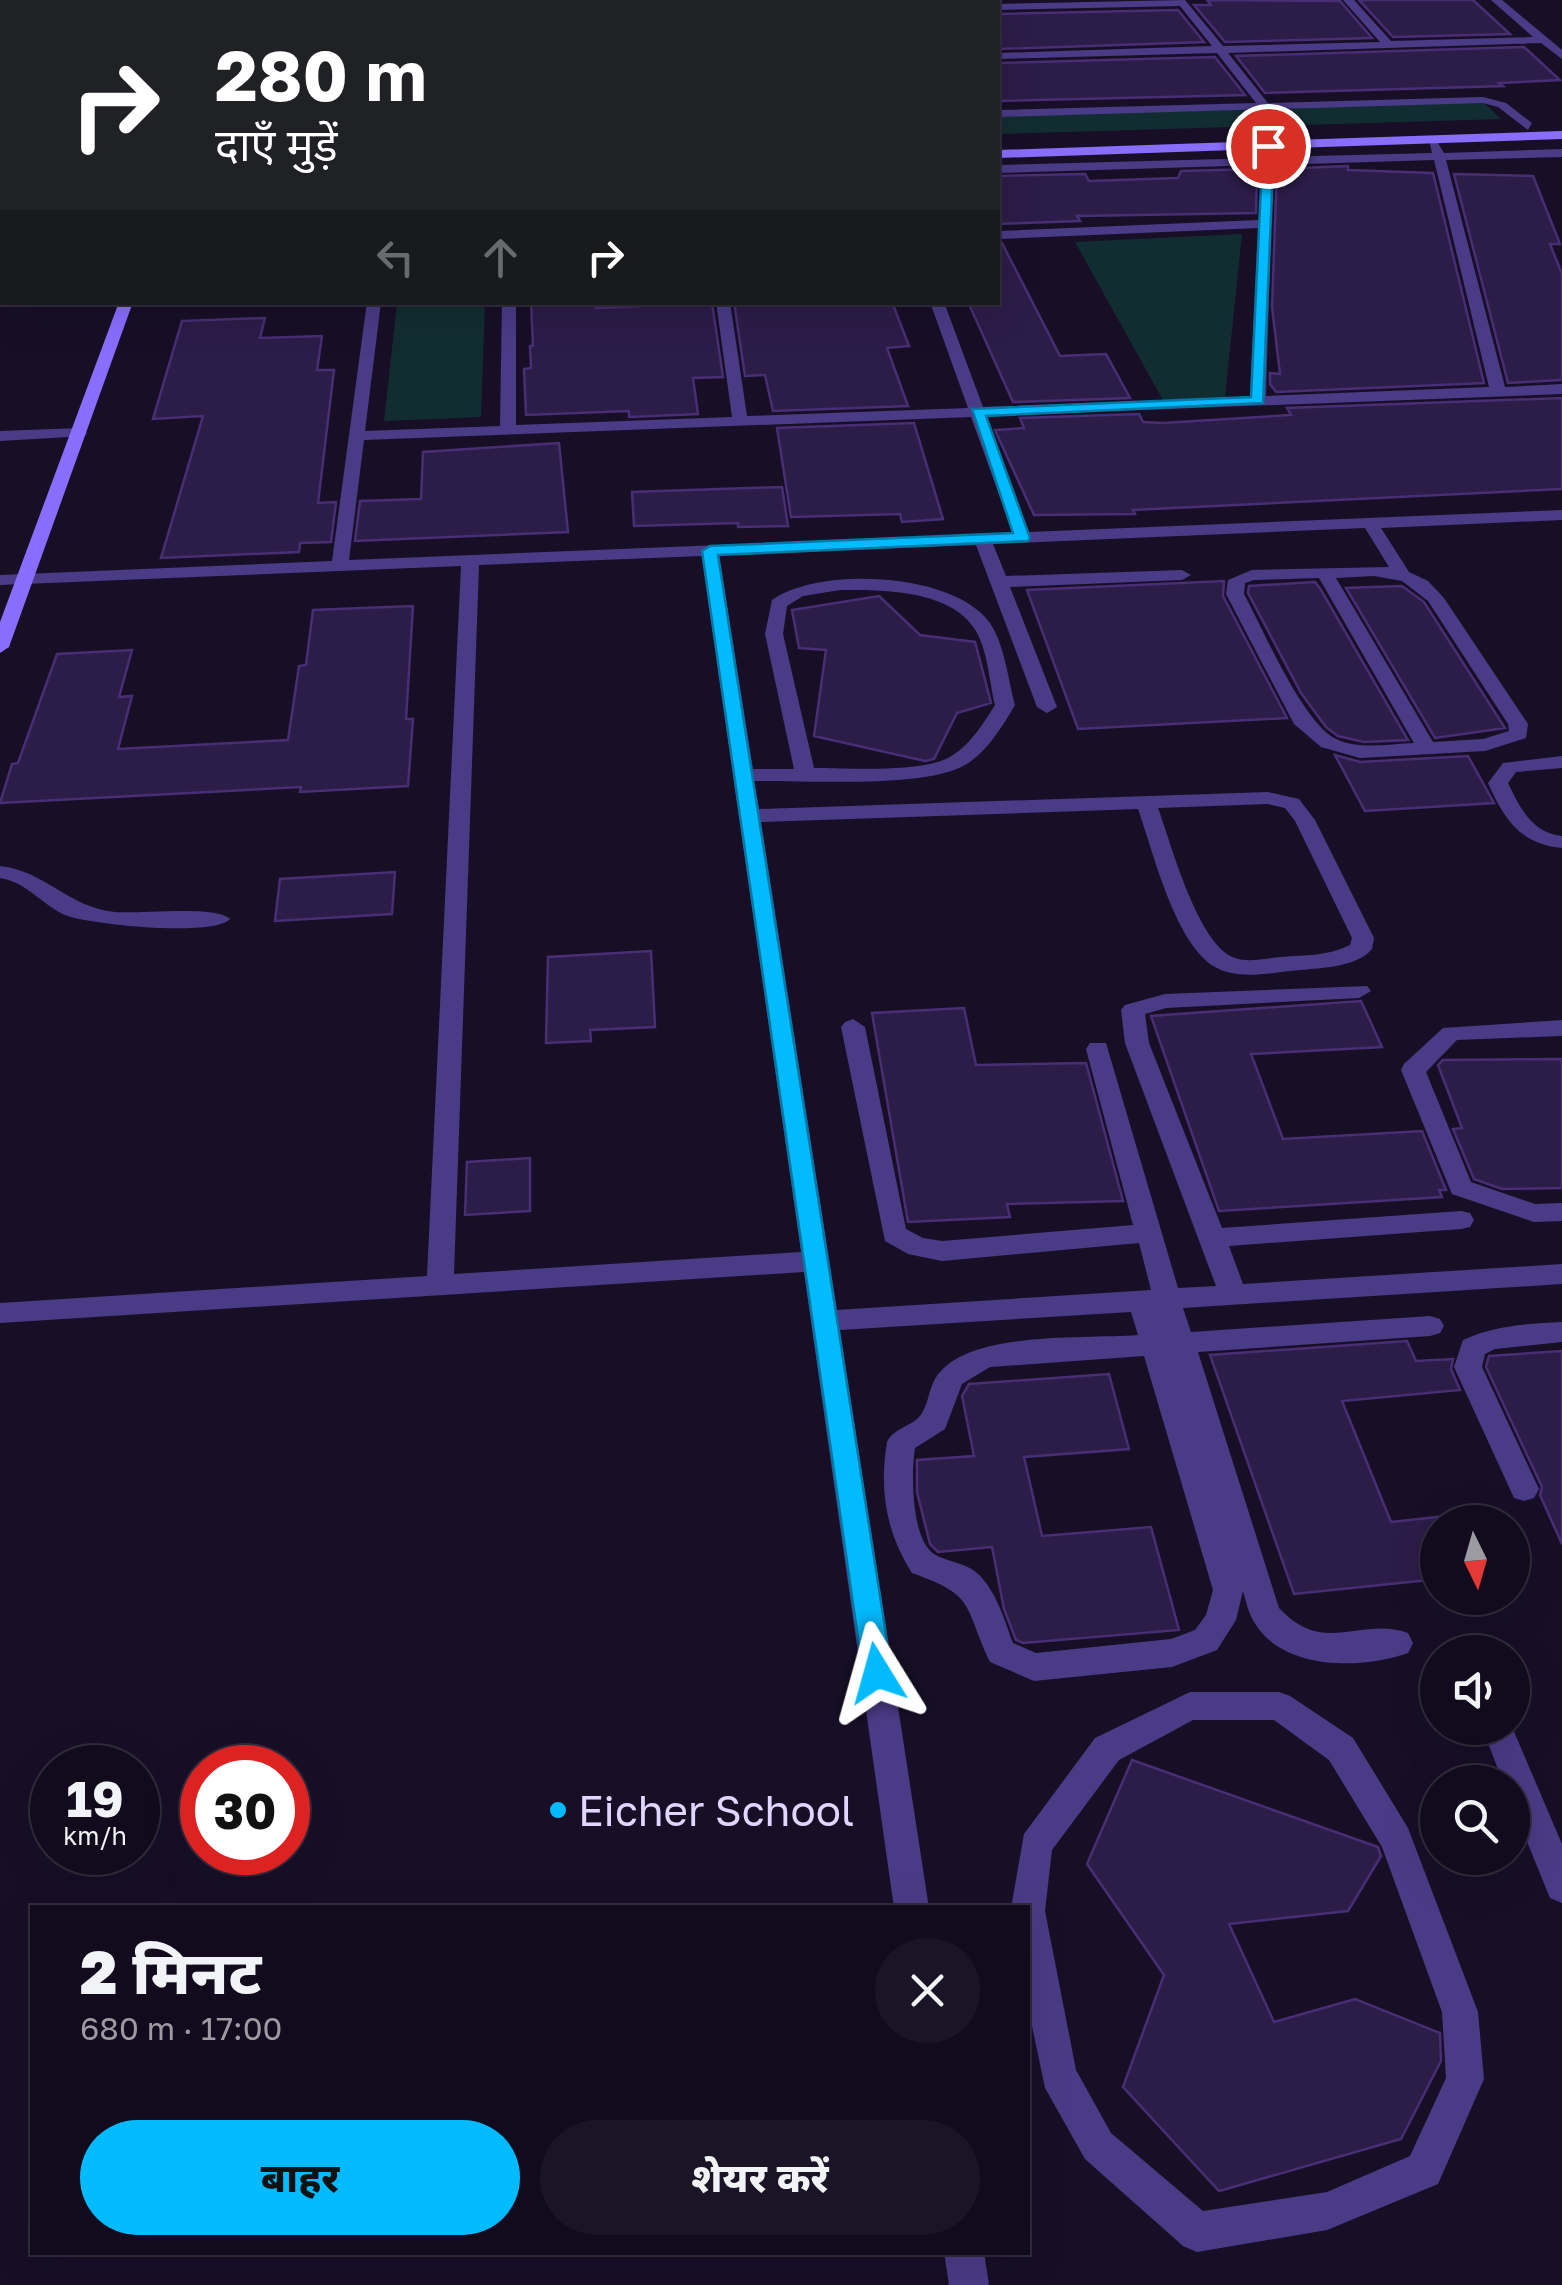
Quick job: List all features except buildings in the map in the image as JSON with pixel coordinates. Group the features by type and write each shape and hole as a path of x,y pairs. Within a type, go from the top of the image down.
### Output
{"street":[{"path":"1348,0 1388,44"},
{"path":"1496,0 1562,56"},
{"path":"1000,7 1181,1 1264,105"},
{"path":"1000,56 1543,40"},
{"path":"1000,114 1483,100 1502,106 1528,126"},
{"path":"1000,144 1562,125"},
{"path":"1000,168 1058,160 1268,153 1562,134"},
{"path":"1435,140 1498,392"},
{"path":"1268,153 1562,153"},
{"path":"1258,400 1268,153"},
{"path":"1000,154 1058,160"},
{"path":"1000,235 1265,224"},
{"path":"0,647 125,305"},
{"path":"340,566 374,305"},
{"path":"508,430 509,305"},
{"path":"723,305 740,421"},
{"path":"939,305 1022,538"},
{"path":"357,436 1562,389"},
{"path":"0,436 79,433"},
{"path":"0,580 1562,516"},
{"path":"1370,524 1401,573"},
{"path":"983,540 1047,707"},
{"path":"710,551 912,1905"},
{"path":"440,1285 470,560"},
{"path":"1326,573 1428,748"},
{"path":"1326,573 1401,573 1418,580 1435,598 1518,724 1519,734 1502,740 1360,752 1328,743 1304,724 1235,594 1237,580 1252,575 1326,573"},
{"path":"999,582 1182,575"},
{"path":"743,775 900,771 951,766 984,738 1005,705 981,624 960,607 917,591 858,583 796,592 778,604 774,634 805,773"},
{"path":"1562,762 1510,766 1498,783 1521,825 1532,836 1562,842"},
{"path":"749,816 1146,802 1268,798 1292,803 1305,820 1363,938 1361,949 1350,956 1319,961 1246,967 1224,963 1210,953 1195,929 1146,802"},
{"path":"0,872 21,873 72,910 112,918 219,920"},
{"path":"1233,1295 1137,1043 1133,1010 1165,1001 1359,990"},
{"path":"854,1028 894,1234 917,1248 942,1251 1149,1233"},
{"path":"1562,1028 1452,1033 1413,1070 1462,1188 1534,1213 1562,1212"},
{"path":"1098,1048 1149,1233 1154,1300 1266,1615 1281,1635 1316,1650 1398,1643"},
{"path":"1214,1238 1460,1220"},
{"path":"0,1313 816,1261"},
{"path":"825,1321 1562,1274"},
{"path":"1168,1344 1228,1590 1220,1620 1206,1640 1172,1652 1034,1666 1001,1652 967,1579 949,1568 923,1564 907,1542 896,1470 901,1442 935,1421 940,1394 950,1376 970,1363 995,1355 1430,1326"},
{"path":"1524,1489 1468,1367 1473,1348 1489,1340 1562,1332"},
{"path":"1029,1905 1036,1845 1107,1749 1190,1706 1279,1706 1342,1749 1396,1839 1460,2012 1465,2079 1424,2170 1326,2211 1197,2232 1098,2146 1058,2074 1036,1996 1030,1932"},
{"path":"1505,1745 1562,1886"},
{"path":"964,2255 969,2285"}],"green space":[{"path":"1483,102 1501,119 1000,134 1000,116"},
{"path":"1242,234 1225,397 1163,400 1075,242"},
{"path":"397,305 485,305 481,417 384,421"}],"place":[{"name":"Eicher School","path":"558,1810"}],"route":[{"path":"877,1673 710,551 1022,538 977,412 1258,400 1268,146"}]}
